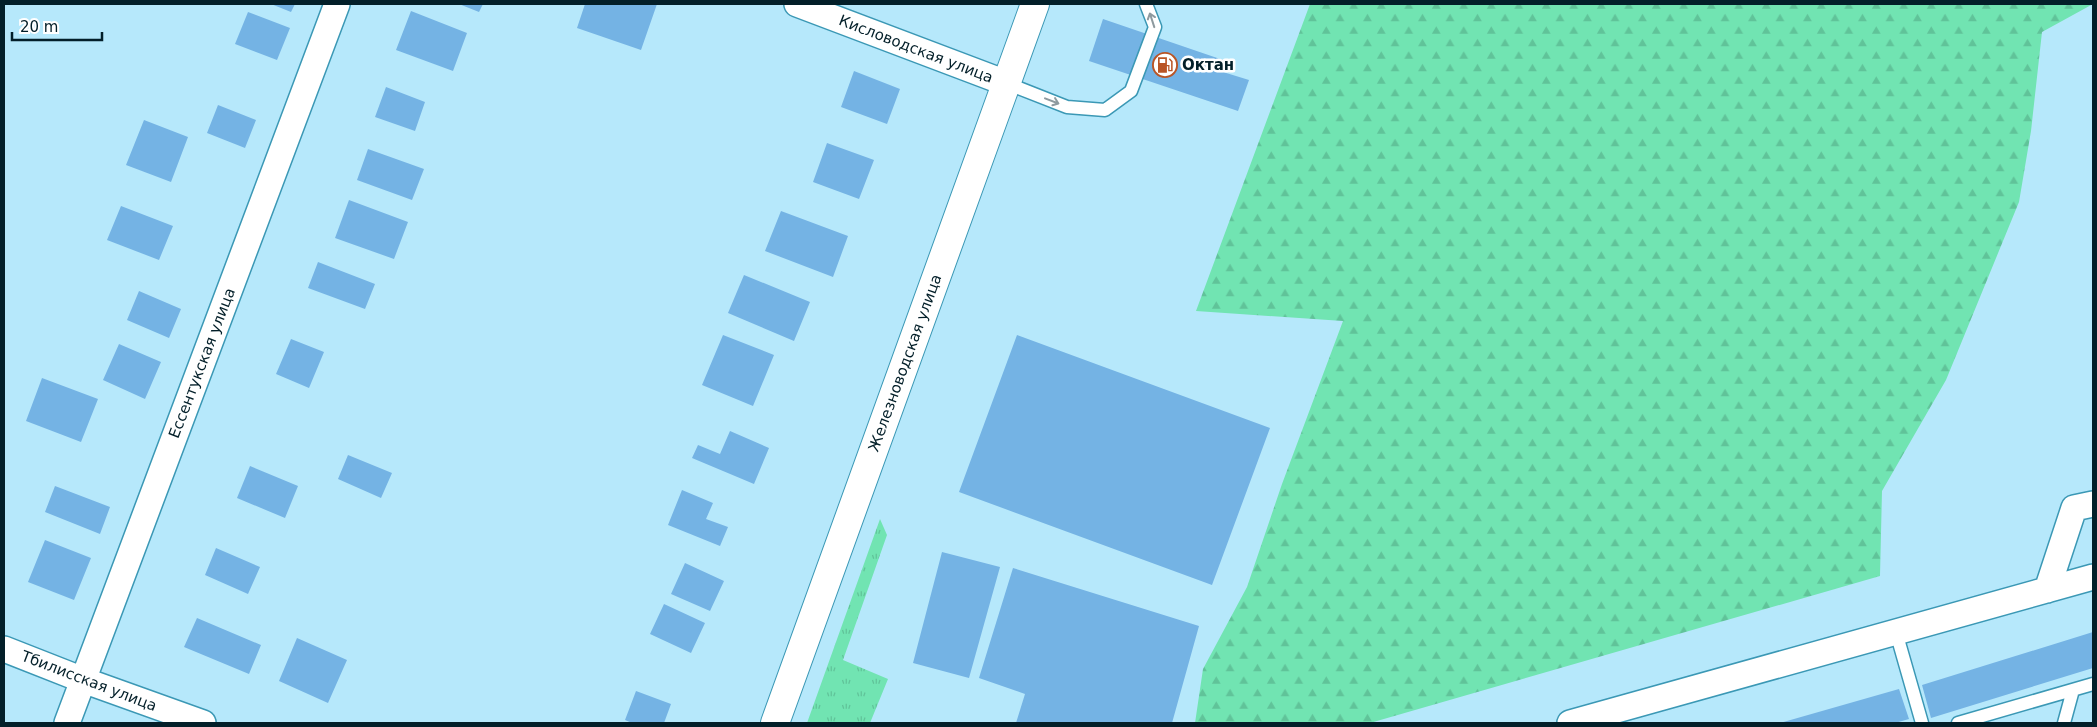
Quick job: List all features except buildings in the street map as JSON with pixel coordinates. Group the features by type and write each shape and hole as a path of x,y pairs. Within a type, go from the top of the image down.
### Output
{"main road":[{"name":"Железноводская улица","path":"775,723 1035,4"}],"street":[{"name":"Ессентукская улица","path":"67,723 337,4"},
{"name":"Кисловодская улица","path":"797,4 1006,83"},
{"path":"2046,590 2074,508 2093,504"},
{"path":"1570,723 2093,577"},
{"name":"Тбилисская улица","path":"4,649 83,680 203,723"}],"lane":[{"path":"1006,83 1067,107 1105,110 1131,91 1155,27 1146,4"},
{"path":"1896,632 1922,723"},
{"path":"1958,723 2093,684"},
{"path":"2064,723 2073,690"}],"green space":[{"path":"1310,4 2093,4 2042,32 2031,131 2019,202 1946,380 1882,491 1880,576 1370,723 1195,723 1203,669 1247,587 1282,484 1343,321 1196,311"},
{"path":"880,519 887,535 843,660 888,679 870,723 807,723"}],"place":[{"name":"Октан","path":"1165,65"}]}
